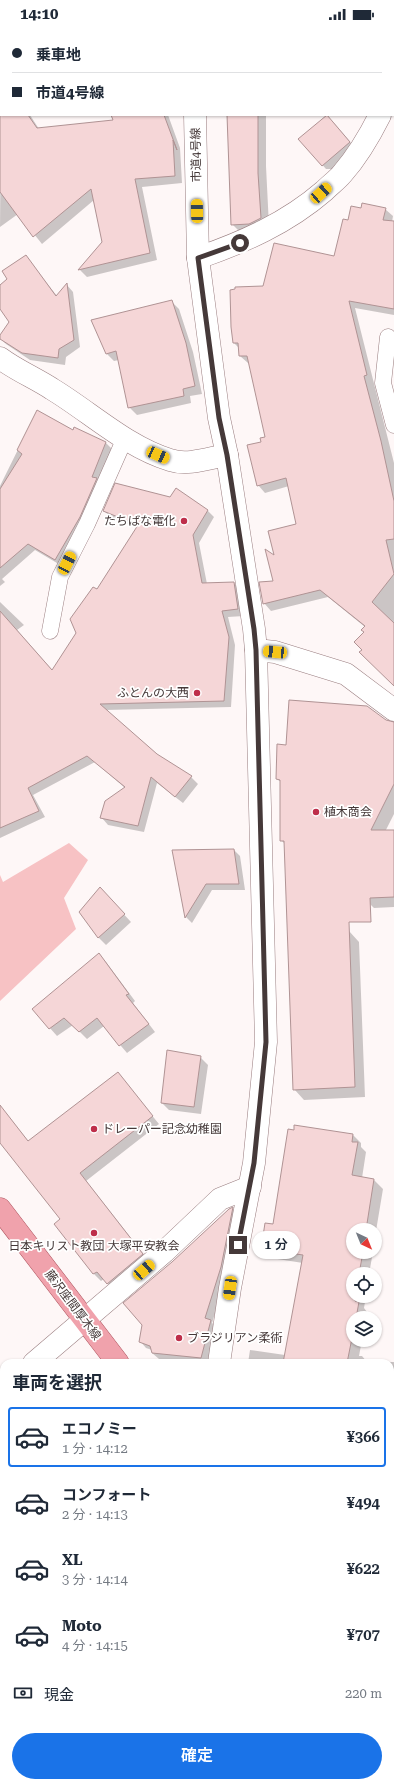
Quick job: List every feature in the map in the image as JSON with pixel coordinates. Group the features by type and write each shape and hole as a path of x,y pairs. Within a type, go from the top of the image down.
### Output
{"main road":[{"name":"藤沢座間厚木線","path":"0,1209 115,1359"}],"street":[{"name":"市道4号線","path":"195,116 198,258 219,418 227,455 253,621 256,650 266,1042 254,1163 230,1288 220,1359"},
{"path":"198,258 240,243 275,226 310,203 342,175 379,116"},
{"path":"4,368 52,389 125,438 170,460 196,461 227,455"},
{"path":"256,650 275,652 346,674 394,710"},
{"path":"39,1359 164,1252 220,1200 250,1187"}],"lane":[{"path":"388,337 383,383 394,425"},
{"path":"50,631 60,577 87,524 125,438"}],"shaded area":[{"path":"69,843 88,860 64,898 76,929 0,1001 0,875 3,882"}],"building":[{"path":"0,116 29,116 37,128 113,120 111,116 164,116 177,150 173,140 175,176 135,179 150,253 78,270 102,242 91,189 33,237 0,192"},
{"path":"227,116 258,116 258,173 261,218 249,224 231,225"},
{"path":"326,116 328,116 350,142 322,166 298,139"},
{"path":"362,203 386,208 383,220 394,221 394,309 349,301 367,375 364,376 381,441 394,501 394,539 386,540 394,574 372,602 394,623 394,686 359,652 362,650 354,642 364,632 361,630 365,626 320,590 263,604 259,582 273,581 265,549 274,555 268,531 296,524 286,478 257,486 247,445 261,442 260,438 265,437 247,356 239,356 238,343 233,343 231,327 230,290 235,289 235,287 263,286 274,243 334,256 343,219 348,220 351,206 361,208"},
{"path":"26,255 56,296 67,283 74,340 59,349 58,358 22,353 0,339 0,335 9,322 0,309 0,285 7,279 2,271"},
{"path":"172,300 186,343 195,386 183,389 184,396 128,408 116,351 106,354 91,320"},
{"path":"37,410 73,430 74,427 106,442 92,477 97,478 80,517 55,560 28,544 0,568 0,489 22,454 17,450"},
{"path":"115,483 170,497 176,488 208,510 193,535 202,583 234,582 238,609 222,611 229,637 224,701 100,704 157,754 192,776 175,797 151,777 138,826 100,818 105,801 125,787 87,756 28,788 39,811 0,828 0,611 52,670 76,633 70,619 93,587 97,589 138,525 103,511"},
{"path":"289,700 367,706 386,720 394,722 394,784 371,830 394,830 394,897 370,898 371,922 349,922 355,1087 293,1090 284,841 280,841 280,780 276,779 277,744 286,745"},
{"path":"234,849 239,884 206,884 185,918 172,850"},
{"path":"100,887 125,914 98,938 79,912"},
{"path":"99,953 129,994 126,995 149,1024 119,1046 97,1018 79,1032 64,1018 49,1029 32,1009"},
{"path":"167,1050 201,1056 194,1107 161,1103"},
{"path":"118,1072 153,1116 80,1173 143,1254 107,1284 97,1272 93,1274 54,1224 60,1219 0,1143 0,1105 28,1141"},
{"path":"294,1125 353,1134 352,1142 358,1142 352,1175 374,1179 367,1223 346,1223 346,1259 362,1259 360,1267 346,1267 346,1303 359,1303 357,1311 346,1311 346,1347 350,1347 348,1359 284,1359 303,1255 261,1249 265,1223 273,1224 288,1129 294,1130"},
{"path":"233,1207 221,1267 205,1318 211,1320 201,1358 152,1353 150,1346 139,1342 142,1325 123,1303 172,1262"}],"place":[{"name":"たちばな電化","path":"184,521"},
{"name":"ふとんの大西","path":"197,693"},
{"name":"植木商会","path":"316,812"},
{"name":"ドレーパー記念幼稚園","path":"94,1129"},
{"name":"日本キリスト教団 大塚平安教会","path":"94,1233"},
{"name":"ブラジリアン柔術","path":"179,1338"}],"route":[{"path":"238,1245 254,1163 266,1042 256,650 227,455 219,418 198,258 240,243"}]}
